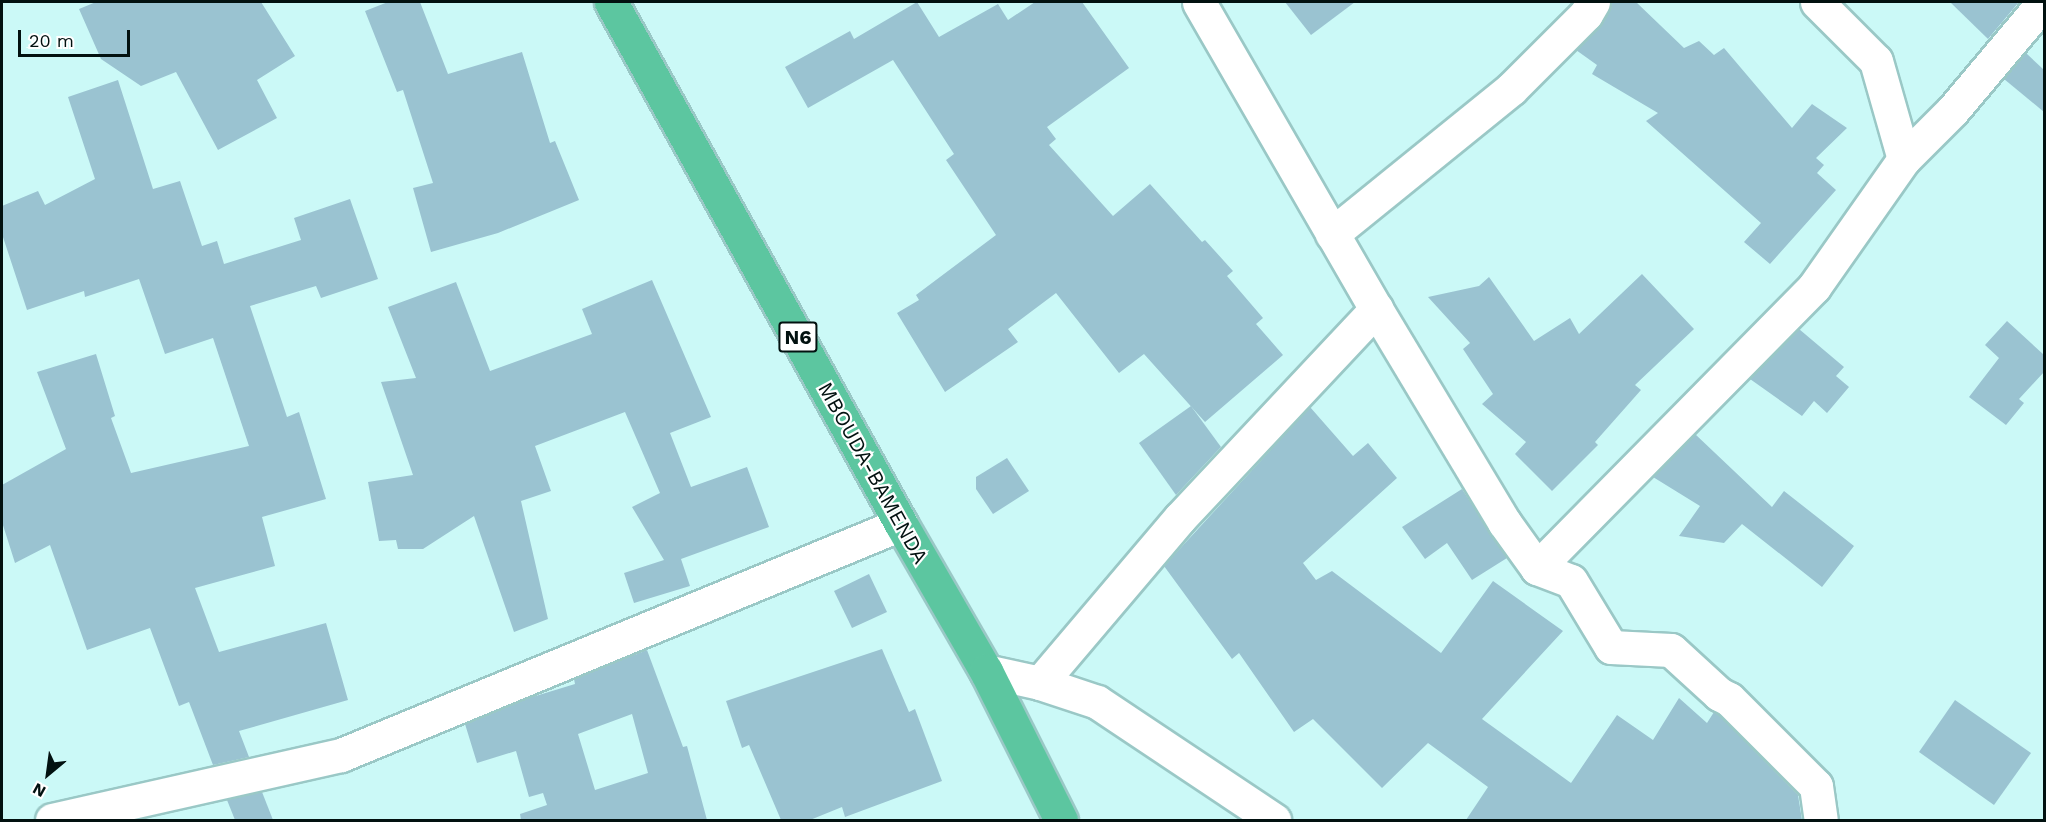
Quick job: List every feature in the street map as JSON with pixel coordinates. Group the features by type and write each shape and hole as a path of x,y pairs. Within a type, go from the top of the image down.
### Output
{"highway":[{"name":"MBOUDA-BAMENDA","path":"612,2 901,524 986,671 1061,820"}],"street":[{"path":"1199,2 1376,309 1504,522 1537,568 1571,581 1611,647 1671,650 1719,694 1729,699 1816,786 1821,820"},
{"path":"1332,234 1510,89 1570,31 1593,2"},
{"path":"1817,2 1876,61 1904,159"},
{"path":"1537,568 1814,287 1904,159 1953,110 2044,2"},
{"path":"1040,683 1180,518 1376,309"},
{"path":"52,820 341,755 901,524"},
{"path":"986,671 1040,683 1097,702 1274,820"}],"building":[{"path":"96,2 261,2 295,56 257,80 277,118 218,150 176,72 141,86 101,59 79,9"},
{"path":"388,2 420,2 448,74 522,52 550,143 555,141 579,200 498,233 431,252 413,188 433,183 403,90 397,92 365,11"},
{"path":"917,2 939,37 998,4 1008,20 1035,2 1082,2 1129,68 1047,127 1056,139 1049,145 1113,216 1150,184 1202,242 1205,240 1233,271 1227,276 1263,318 1256,324 1283,355 1205,422 1144,354 1119,373 1056,293 1008,329 1018,342 945,392 897,313 919,300 916,295 996,235 946,160 954,154 893,60 808,108 785,67 850,31 854,39"},
{"path":"1285,2 1355,2 1311,35"},
{"path":"1612,2 1636,2 1684,48 1699,41 1714,55 1724,48 1792,128 1812,104 1847,128 1816,158 1824,165 1817,173 1836,190 1770,264 1744,242 1761,223 1646,121 1658,113 1592,74 1597,65 1576,50 1602,24"},
{"path":"1950,2 2019,2 1988,39"},
{"path":"2026,53 2044,70 2044,112 2004,79"},
{"path":"118,80 153,189 180,181 202,246 217,241 224,264 301,240 294,218 350,199 378,279 321,298 316,286 250,306 287,417 299,412 326,499 262,517 275,566 195,588 219,652 326,623 348,700 239,731 249,757 213,765 189,702 179,706 150,628 87,650 50,545 15,563 2,522 2,485 66,449 37,372 96,354 115,416 111,418 131,473 249,446 213,338 165,354 139,279 85,297 84,291 27,310 2,234 2,206 38,191 45,205 95,179 68,97"},
{"path":"1642,274 1694,329 1635,385 1641,390 1595,442 1598,445 1552,491 1515,454 1526,442 1482,404 1493,394 1463,349 1470,343 1428,297 1479,286 1489,277 1534,341 1570,318 1579,334"},
{"path":"652,280 711,417 670,433 691,487 747,467 769,527 681,559 690,586 634,603 624,573 664,560 632,507 660,493 625,412 535,446 551,491 521,501 548,619 514,632 474,516 423,549 398,549 396,540 379,541 368,482 413,475 381,382 416,378 388,307 456,282 490,371 592,334 582,309"},
{"path":"2007,321 2044,355 2044,372 2019,399 2024,403 2006,425 1969,397 1999,358 1985,345"},
{"path":"1799,329 1844,367 1836,376 1849,387 1827,413 1814,401 1802,416 1750,379"},
{"path":"1191,406 1221,447 1176,495 1139,443"},
{"path":"1310,407 1353,456 1368,443 1397,478 1303,563 1316,580 1332,571 1441,653 1493,581 1563,631 1482,719 1571,783 1617,715 1653,740 1679,698 1707,723 1714,712 1718,714 1798,795 1802,820 1466,820 1488,787 1428,743 1382,788 1313,719 1294,732 1239,653 1232,659 1164,566"},
{"path":"1695,434 1772,507 1784,491 1854,546 1822,587 1742,524 1724,543 1679,536 1700,506 1653,477"},
{"path":"1007,458 1029,491 993,514 976,489 976,477"},
{"path":"1462,489 1507,558 1472,580 1447,543 1425,559 1402,527"},
{"path":"869,574 887,612 852,628 834,591"},
{"path":"882,649 909,712 915,709 942,781 845,817 842,807 810,820 781,820 749,745 742,748 726,701"},
{"path":"647,650 683,747 687,746 707,820 521,820 520,814 547,805 543,793 529,797 516,751 477,763 465,724 529,698 575,684 574,679","holes":["632,714 648,773 595,790 578,734"]},
{"path":"1955,700 2031,753 1994,805 1919,752"},
{"path":"262,792 273,820 235,820 227,800"}]}
